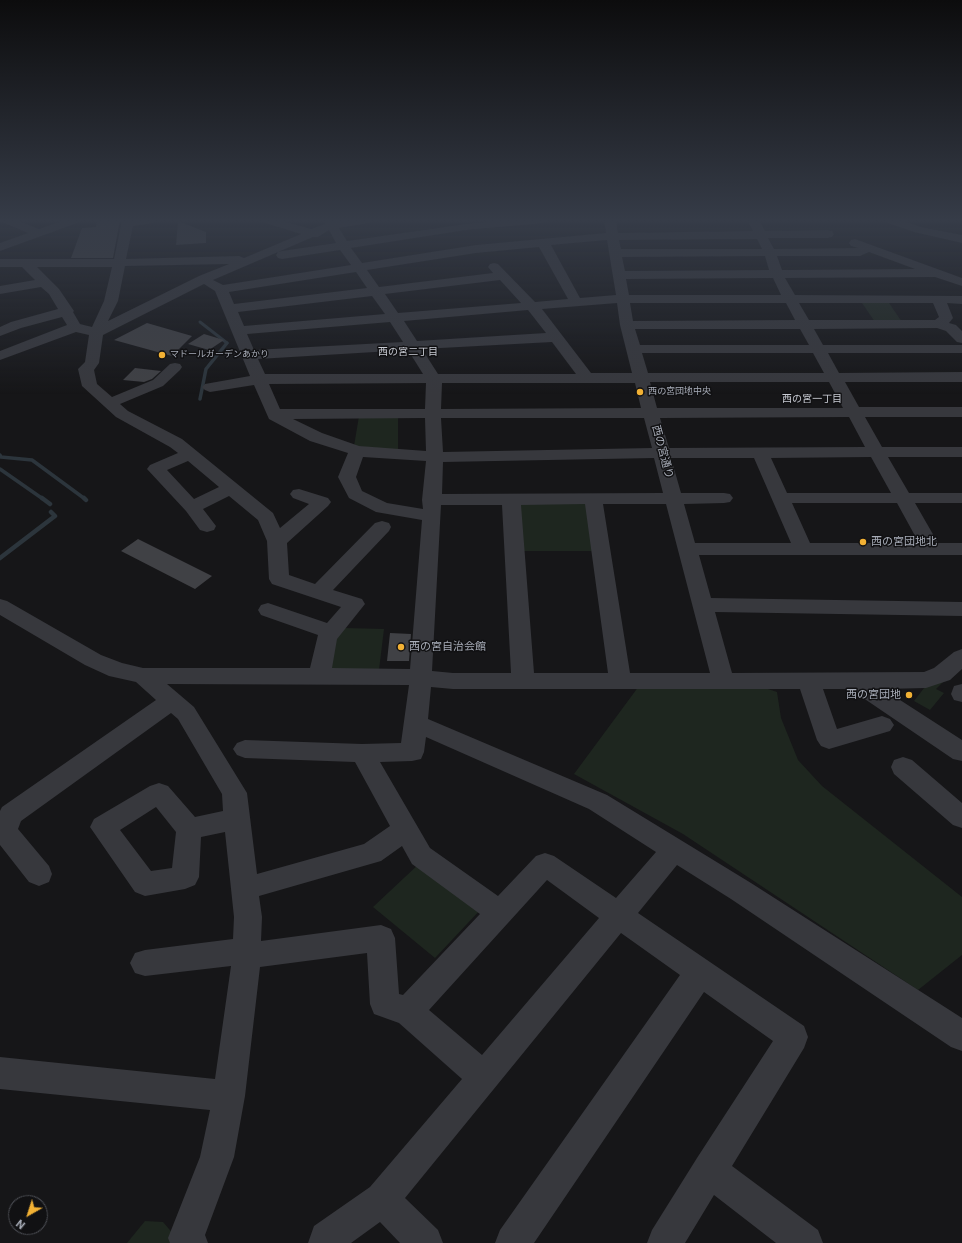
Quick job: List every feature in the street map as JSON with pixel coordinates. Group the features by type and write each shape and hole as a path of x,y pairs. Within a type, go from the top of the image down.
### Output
{"street":[{"path":"41,278 67,311 75,327"},
{"path":"116,278 111,302 96,333 92,363 86,369 90,386 122,414 176,443 266,517 277,541 279,580 356,604 327,637 320,676"},
{"path":"0,356 75,327 96,333 209,278"},
{"path":"204,280 221,289 293,278"},
{"path":"245,749 362,753 412,752 421,677 435,457 433,415 434,379 366,278"},
{"path":"229,309 487,278"},
{"path":"505,278 532,306 587,378"},
{"path":"563,278 576,302"},
{"name":"西の宮通り","path":"619,278 627,325 723,681"},
{"path":"779,278 818,350 931,548"},
{"path":"951,278 962,282"},
{"path":"0,290 45,282"},
{"path":"221,289 275,416 316,437 357,451 435,457 662,453 962,452"},
{"path":"111,302 169,297"},
{"path":"238,331 622,299 962,300"},
{"path":"938,299 946,318 938,324"},
{"path":"0,332 16,325 67,311"},
{"path":"627,325 938,324 951,328 962,339"},
{"path":"249,355 556,337"},
{"path":"634,349 962,349"},
{"path":"110,403 158,383 175,367"},
{"path":"210,387 260,379 962,377"},
{"path":"158,383 176,387"},
{"path":"274,414 433,415 962,412"},
{"path":"357,451 347,477 355,494 382,508 431,508 511,499 724,498"},
{"path":"760,453 803,548"},
{"path":"190,454 156,469 192,507 207,526"},
{"path":"192,507 231,488"},
{"path":"277,541 322,502 299,494"},
{"path":"781,498 962,498"},
{"path":"511,499 523,681"},
{"path":"593,499 620,681"},
{"path":"319,592 382,527"},
{"path":"688,549 962,549"},
{"path":"702,605 962,609"},
{"path":"0,606 93,660 118,670 143,676 421,677 453,681 910,682 926,680 942,674 962,657"},
{"path":"268,610 331,632"},
{"path":"143,676 186,713 234,793 248,917 247,953 229,1096 217,1157 186,1238 190,1243"},
{"path":"809,681 830,740 882,724"},
{"path":"856,681 962,752"},
{"path":"39,874 4,831 12,814 172,701"},
{"path":"415,723 598,802 674,849 962,1036"},
{"path":"362,753 421,856 500,913"},
{"path":"903,767 962,818"},
{"path":"189,830 237,819"},
{"path":"244,889 372,853 406,829"},
{"path":"326,1243 328,1239 382,1199 619,917 674,849"},
{"path":"408,1011 545,864 793,1037 665,1243"},
{"path":"145,964 381,938 385,1004 408,1011 484,1078"},
{"path":"513,1243 700,972"},
{"path":"0,1073 229,1096"},
{"path":"709,1170 805,1243"},
{"path":"382,1199 425,1243"}],"shaded area":[{"path":"860,300 887,300 902,322 875,322"},
{"path":"359,416 398,416 398,450 354,446"},
{"path":"522,501 584,502 589,504 595,551 520,551 516,506"},
{"path":"345,628 384,629 379,670 335,671 330,666 334,637"},
{"path":"945,680 936,689 944,693 930,710 914,701 928,683"},
{"path":"639,686 762,687 777,692 781,718 798,760 822,786 962,897 962,955 918,990 683,834 574,774"},
{"path":"421,862 482,908 435,958 373,907"},
{"path":"145,1221 163,1222 181,1243 127,1243"}],"building":[{"path":"147,323 192,336 172,356 114,340"},
{"path":"204,334 224,340 209,350 188,344"},
{"path":"135,368 161,371 152,379 144,382 123,380"},
{"path":"138,539 212,576 195,589 121,551"},
{"name":"西の宮自治会館","path":"390,633 411,634 409,661 387,661"}],"waterway":[{"path":"200,322 227,343"},
{"path":"200,399 206,369 227,343"},
{"path":"0,455 1,457 32,460 85,499"},
{"path":"0,469 43,499"},
{"path":"42,498 50,504"},
{"path":"0,558 55,516 51,512"}],"place":[{"name":"マドールガーデンあかり","path":"162,355"},
{"name":"西の宮団地中央","path":"640,392"},
{"name":"西の宮団地北","path":"863,542"},
{"name":"西の宮自治会館","path":"401,647"},
{"name":"西の宮団地","path":"909,695"}],"district":[{"name":"西の宮二丁目","path":"408,352"},
{"name":"西の宮一丁目","path":"812,399"}]}
